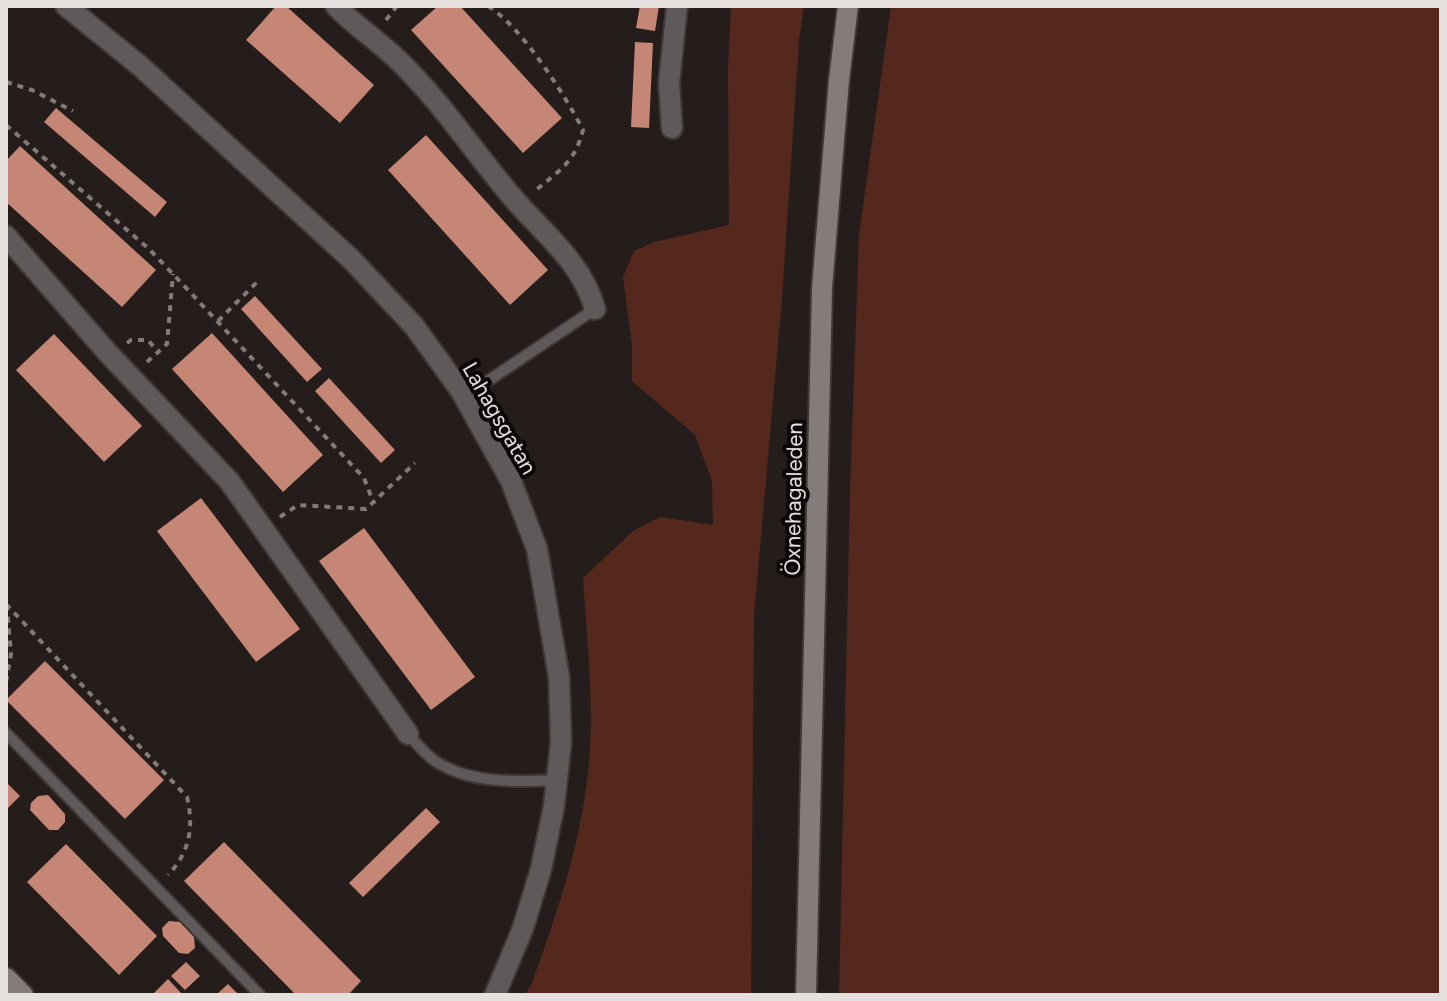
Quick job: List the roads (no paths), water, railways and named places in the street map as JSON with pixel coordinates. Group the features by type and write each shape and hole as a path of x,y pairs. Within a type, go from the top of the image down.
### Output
{"street":[{"path":"336,6 396,58 443,110 519,204 564,251 590,289 595,309"},
{"path":"672,128 669,83 677,6"},
{"name":"Öxnehagaleden","path":"806,995 822,288 848,6"},
{"name":"Lahagsgatan","path":"62,7 139,65 351,259 414,326 464,397 511,481 537,549 559,677 561,742 541,869 523,928 495,995"},
{"path":"6,236 112,358 230,482 408,734"},
{"path":"6,978 23,995"}],"lane":[{"path":"464,397 595,309"},
{"path":"6,733 260,995"},
{"path":"408,734 435,761 469,774 519,782 557,780"}]}
